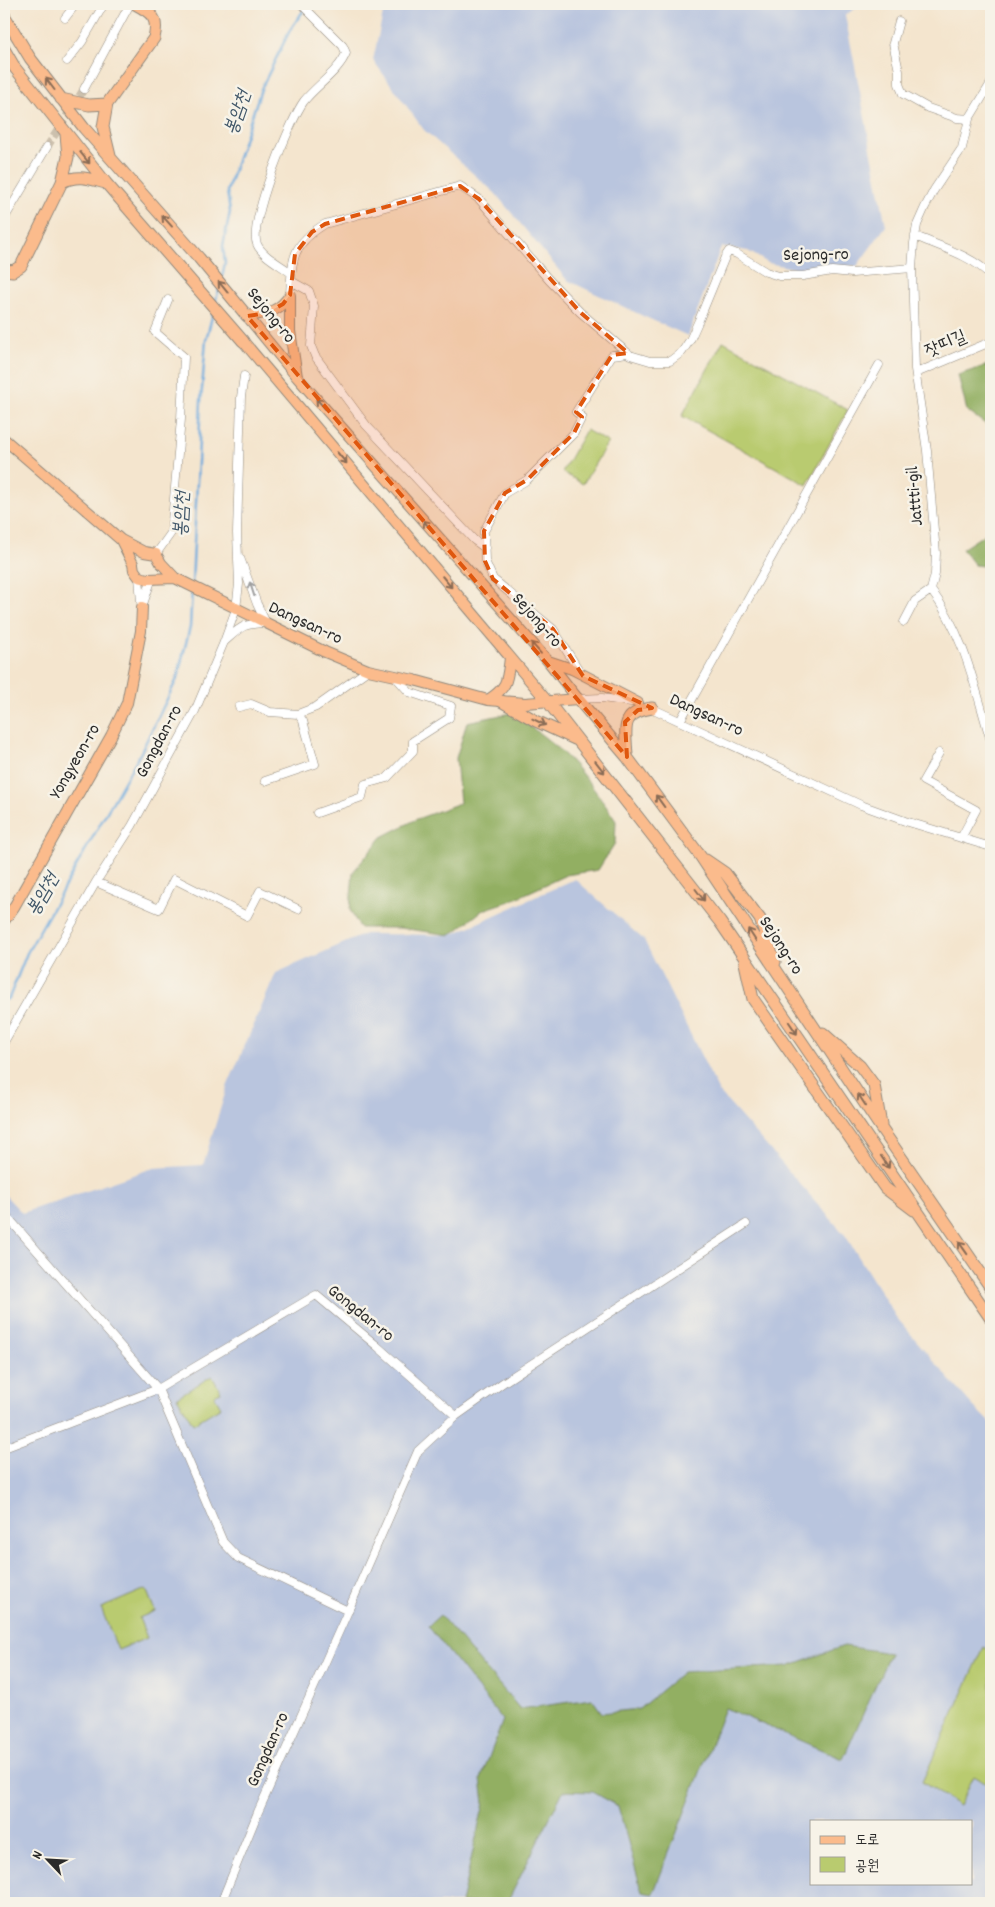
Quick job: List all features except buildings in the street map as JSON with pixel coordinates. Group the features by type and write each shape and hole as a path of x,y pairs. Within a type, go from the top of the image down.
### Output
{"highway":[{"path":"110,158 103,127 107,104 154,38 157,28 154,18 149,11 135,4"},
{"name":"Sejong-ro","path":"4,16 30,58 84,128 199,258 247,316"},
{"name":"Sejong-ro","path":"4,49 15,68 106,183 243,341"},
{"path":"61,99 89,105 107,104"},
{"path":"4,270 13,271 21,266 62,182 68,157 66,134"},
{"path":"62,182 73,177 106,183"},
{"name":"Sejong-ro","path":"578,699 627,756 701,857 883,1132 991,1288"},
{"path":"501,701 536,721 578,740"},
{"name":"Sejong-ro","path":"548,702 686,876 744,957 991,1319"},
{"path":"627,756 626,722 629,716 638,710 652,708"},
{"path":"744,957 753,999 758,1007 884,1188 922,1217"},
{"path":"812,1023 860,1066 874,1085 883,1132"}],"main road":[{"path":"247,316 276,310 290,295"},
{"path":"290,295 290,331 297,377"},
{"name":"Sejong-ro","path":"247,316 297,377 548,661 578,699"},
{"name":"Sejong-ro","path":"243,341 548,702"},
{"path":"4,439 121,540 159,559 175,578"},
{"path":"121,540 134,570 140,577 148,579 175,578"},
{"path":"133,564 136,556 144,552"},
{"path":"152,578 159,572 159,559"},
{"name":"Dangsan-ro","path":"175,578 325,652 368,670 488,700 525,703 578,699"},
{"name":"Yongyeon-ro","path":"4,921 14,907 111,736 127,703 140,632 142,607"},
{"path":"488,700 501,691 505,684 510,658"},
{"path":"548,661 572,669 638,703"}],"street":[{"path":"66,18 76,4"},
{"path":"67,61 82,42 104,4"},
{"path":"84,89 130,4"},
{"path":"301,4 343,46 346,53 342,62 303,103 284,137 266,190 258,221 256,242 261,251 309,291 314,306 311,346 315,356 366,425 474,540 485,548"},
{"path":"899,21 893,43 899,71 899,84 903,94 928,108 957,118 969,119"},
{"name":"Jattti-gil","path":"931,590 935,574 936,553 927,451 916,374 912,268 915,236 917,225 934,190 962,148 969,119 991,83"},
{"path":"4,219 47,147"},
{"name":"Sejong-ro","path":"290,295 295,254 303,240 325,224 460,186 479,199 549,280 580,312 628,353 650,362 670,361 682,352 699,320 729,251 766,272 779,276 803,276 832,271 852,273 912,268"},
{"path":"915,236 974,260 991,276"},
{"path":"159,559 171,532 182,410 184,357 155,332 168,300"},
{"name":"잣띠길","path":"916,374 988,343"},
{"path":"583,676 553,630 493,579 485,561 484,531 505,493 527,480 574,433 582,417 576,412 612,354 628,353"},
{"path":"680,721 879,365"},
{"name":"Gongdan-ro","path":"4,1042 96,882 132,826 195,711 224,642 239,584 237,533 241,397 244,376"},
{"path":"224,642 242,626 266,623 257,604 247,572 238,554"},
{"path":"140,577 142,607"},
{"path":"142,607 152,578"},
{"path":"904,622 915,601 931,590 941,603 957,633 970,664 991,741"},
{"path":"239,707 251,704 270,712 298,714 316,706 368,670"},
{"path":"317,813 362,796 365,784 387,778 413,751 413,741 449,718 451,706 409,692 394,676"},
{"name":"Dangsan-ro","path":"578,699 602,698 638,703 861,805 905,821 991,846"},
{"path":"265,781 315,764 304,721 298,714"},
{"path":"939,753 923,781 976,810 961,838"},
{"path":"96,882 159,909 174,879 247,916 260,890 298,909"},
{"path":"4,1213 158,1389 223,1542 238,1558 348,1612"},
{"name":"Gongdan-ro","path":"221,1903 258,1812 418,1451 456,1416 504,1382 746,1224"},
{"name":"Gongdan-ro","path":"4,1448 158,1389 316,1295 456,1416"}],"highlighted area":[{"path":"460,186 479,199 580,312 628,353 612,355 576,412 582,417 574,433 527,480 505,493 484,531 485,561 493,579 553,629 583,676 652,708 638,710 625,722 627,757 247,316 267,313 283,304 290,295 295,254 312,232 325,224"}],"shaded area":[{"path":"390,4 862,4 845,15 886,226 857,266 803,270 768,263 748,251 721,247 688,336 643,316 567,280 495,193 424,130 373,60 384,9"},
{"path":"575,879 644,940 719,1092 845,1235 896,1317 971,1404 991,1424 991,1903 4,1903 4,1194 22,1213 153,1168 203,1165 227,1087 276,973 365,934 451,935"}],"green space":[{"path":"723,341 848,410 807,485 682,416"},
{"path":"991,364 991,428 967,411 958,375"},
{"path":"586,430 608,442 583,484 562,472"},
{"path":"991,530 991,567 975,565 962,549"},
{"path":"511,713 548,740 569,759 588,781 616,821 615,843 598,870 566,875 510,901 483,910 451,935 400,928 360,928 350,910 353,872 382,837 417,819 460,803 456,758 467,722"},
{"path":"212,1376 221,1392 214,1395 221,1407 193,1424 177,1397"},
{"path":"146,1589 155,1611 139,1618 147,1638 118,1650 101,1608"},
{"path":"440,1615 520,1709 592,1699 602,1713 639,1709 683,1672 788,1666 844,1646 890,1653 843,1759 725,1708 653,1894 642,1892 618,1806 593,1792 563,1791 507,1903 461,1903 484,1803 481,1779 503,1720 428,1626"},
{"path":"984,1647 991,1651 991,1786 974,1776 959,1806 922,1782"}],"waterway":[{"name":"봉암천","path":"222,278 225,263 223,246 230,212 227,191 261,89 290,30 308,4"},
{"name":"봉암천","path":"215,303 219,289"},
{"name":"봉암천","path":"192,584 201,401 206,340 213,313"},
{"name":"봉암천","path":"4,1001 9,998 27,953 141,752 177,679 190,627 192,589"}],"tunnel":[{"path":"47,147 84,89"}]}
